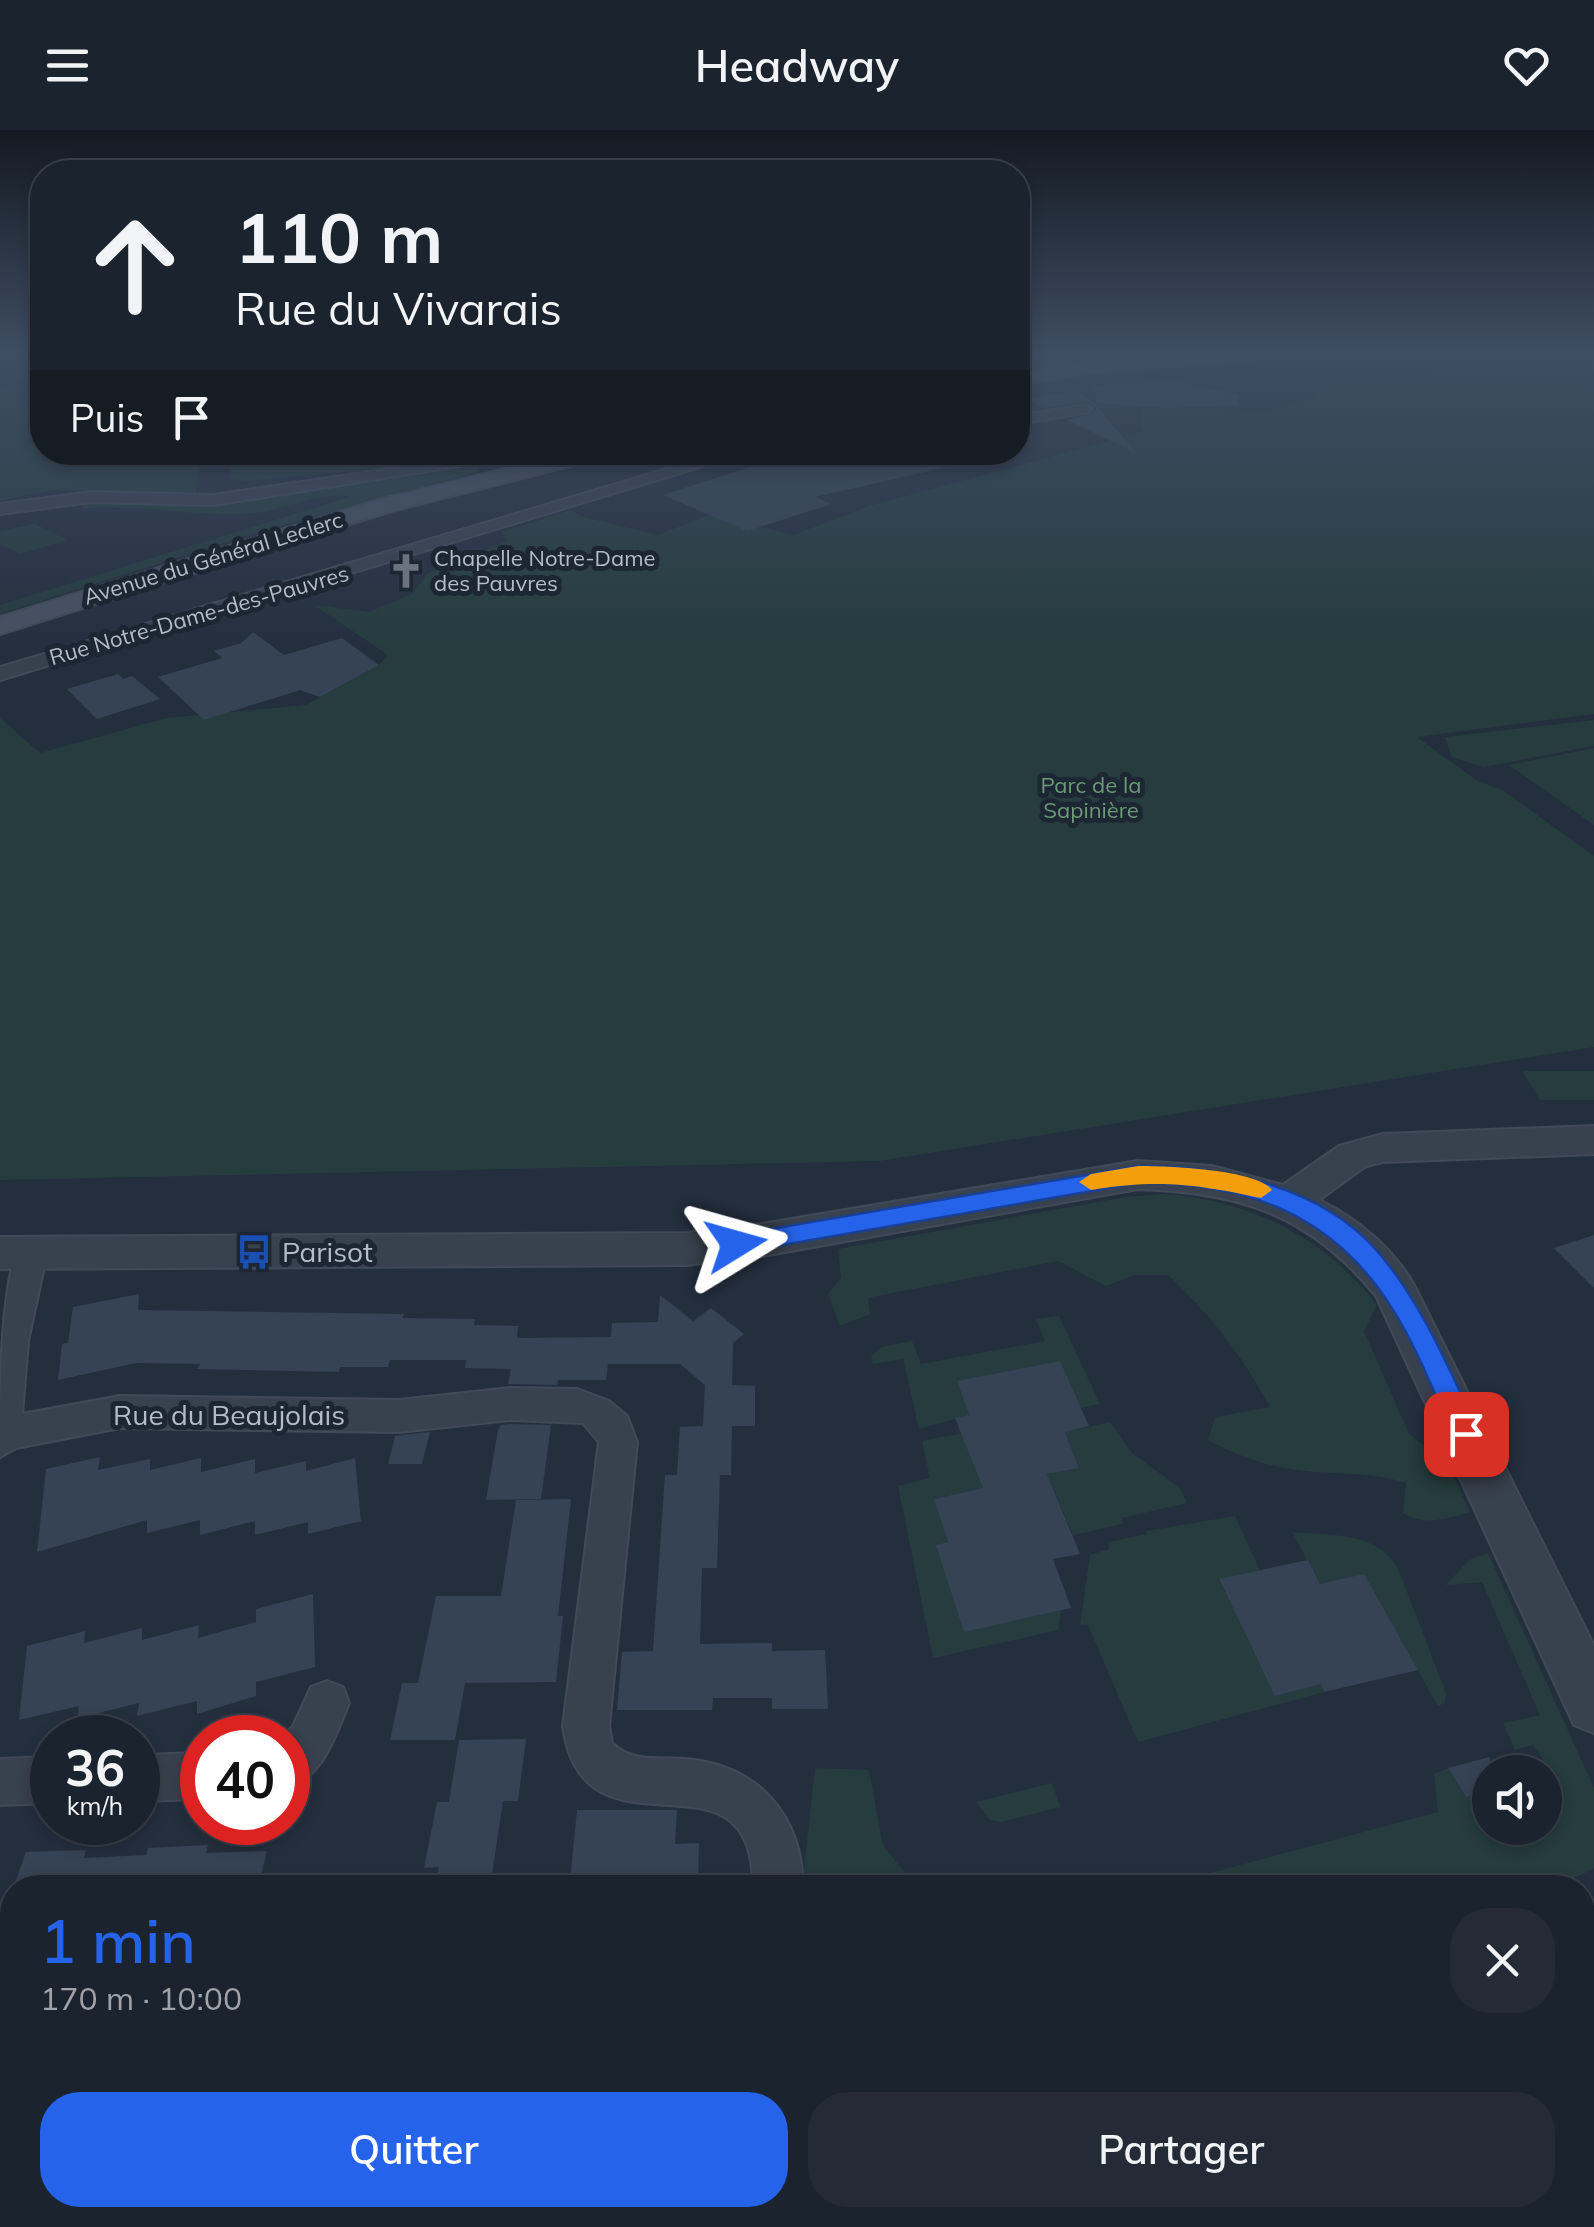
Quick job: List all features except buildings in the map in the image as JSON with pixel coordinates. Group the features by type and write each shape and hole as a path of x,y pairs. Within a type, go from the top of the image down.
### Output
{"main road":[{"name":"Avenue du Général Leclerc","path":"0,626 383,506 549,465"}],"street":[{"path":"0,509 92,497 214,500 457,465"},
{"name":"Rue Notre-Dame-des-Pauvres","path":"0,674 699,465"},
{"path":"1289,1201 1366,1151 1407,1145 1594,1140"},
{"path":"15,1253 686,1249 768,1240 1138,1174 1189,1174 1225,1180 1289,1201 1325,1222 1368,1256 1393,1288 1594,1704"},
{"name":"Rue du Beaujolais","path":"15,1253 0,1437 120,1412 399,1416 511,1404 577,1405 596,1412 613,1428 618,1442 586,1726 589,1747 599,1765 619,1776 721,1787 742,1799 762,1821 774,1852 777,1875"},
{"path":"310,1740 327,1703"},
{"path":"0,1782 30,1781"}],"green space":[{"path":"0,452 30,452 30,465 201,465 196,494 53,490 0,501"},
{"name":"Parc de la Sapinière","path":"1069,452 1594,452 1594,714 1417,737 1476,780 1504,791 1594,856 1594,1047 879,1161 0,1180 0,718 40,753 167,718 306,705 379,665 388,655 314,605 369,612 412,594 428,573 507,541 502,532 571,510 583,517 658,535 709,515 794,535 869,506"},
{"path":"408,465 247,481 229,479 230,467"},
{"path":"474,466 480,471 252,534 0,614 0,605 350,497 320,497 244,513 83,509 83,503 216,504"},
{"path":"35,524 67,540 20,554 0,544 0,531"},
{"path":"1594,720 1594,746 1484,767 1451,757 1445,737"},
{"path":"1594,748 1594,825 1509,765"},
{"path":"1522,1071 1594,1071 1594,1100 1540,1100"},
{"path":"1166,1194 1228,1205 1284,1227 1310,1242 1357,1281 1377,1305 1364,1331 1409,1434 1449,1465 1470,1512 1420,1520 1403,1513 1406,1483 1274,1466 1208,1440 1215,1417 1270,1407 1225,1337 1168,1275 1135,1275 1106,1286 1058,1261 872,1297 868,1299 870,1314 840,1326 828,1294 841,1278 838,1249 1125,1197"},
{"path":"1059,1316 1100,1404 1080,1408 957,1381 969,1415 919,1429 903,1359 873,1364 871,1356 881,1347 912,1341 921,1364 1045,1341 1036,1319"},
{"path":"1110,1422 1132,1453 1180,1488 1187,1503 1122,1518 1123,1524 1073,1535 1047,1474 1079,1468 1065,1432"},
{"path":"963,1433 983,1488 934,1499 948,1542 936,1545 965,1631 1061,1610 1058,1630 933,1658 898,1486 930,1478 922,1441"},
{"path":"1235,1516 1260,1570 1219,1580 1275,1695 1321,1684 1324,1692 1138,1742 1088,1625 1080,1626 1090,1555 1109,1549 1108,1542 1147,1531"},
{"path":"1292,1532 1364,1541 1376,1546 1397,1566 1446,1693 1445,1703 1438,1706 1364,1575 1320,1584"},
{"path":"1488,1553 1594,1788 1594,1868 1580,1875 1203,1875 1438,1812 1434,1774 1448,1768 1466,1797 1472,1795 1472,1845 1562,1845 1562,1755 1540,1755 1533,1745 1515,1750 1503,1723 1540,1715 1482,1582 1446,1585 1469,1560"},
{"path":"815,1768 869,1770 883,1846 907,1875 803,1875"},
{"path":"1052,1783 1060,1807 1001,1822 990,1820 976,1802"}],"slow traffic":[{"path":"1091,1182 1138,1174 1189,1174 1261,1190"}],"place":[{"name":"Chapelle Notre-Dame des Pauvres","path":"406,571"},
{"name":"Parisot","path":"254,1252"}],"route":[{"path":"736,1244 1138,1174 1189,1174 1225,1180 1289,1201 1325,1222 1368,1256 1404,1306 1466,1434"}]}
